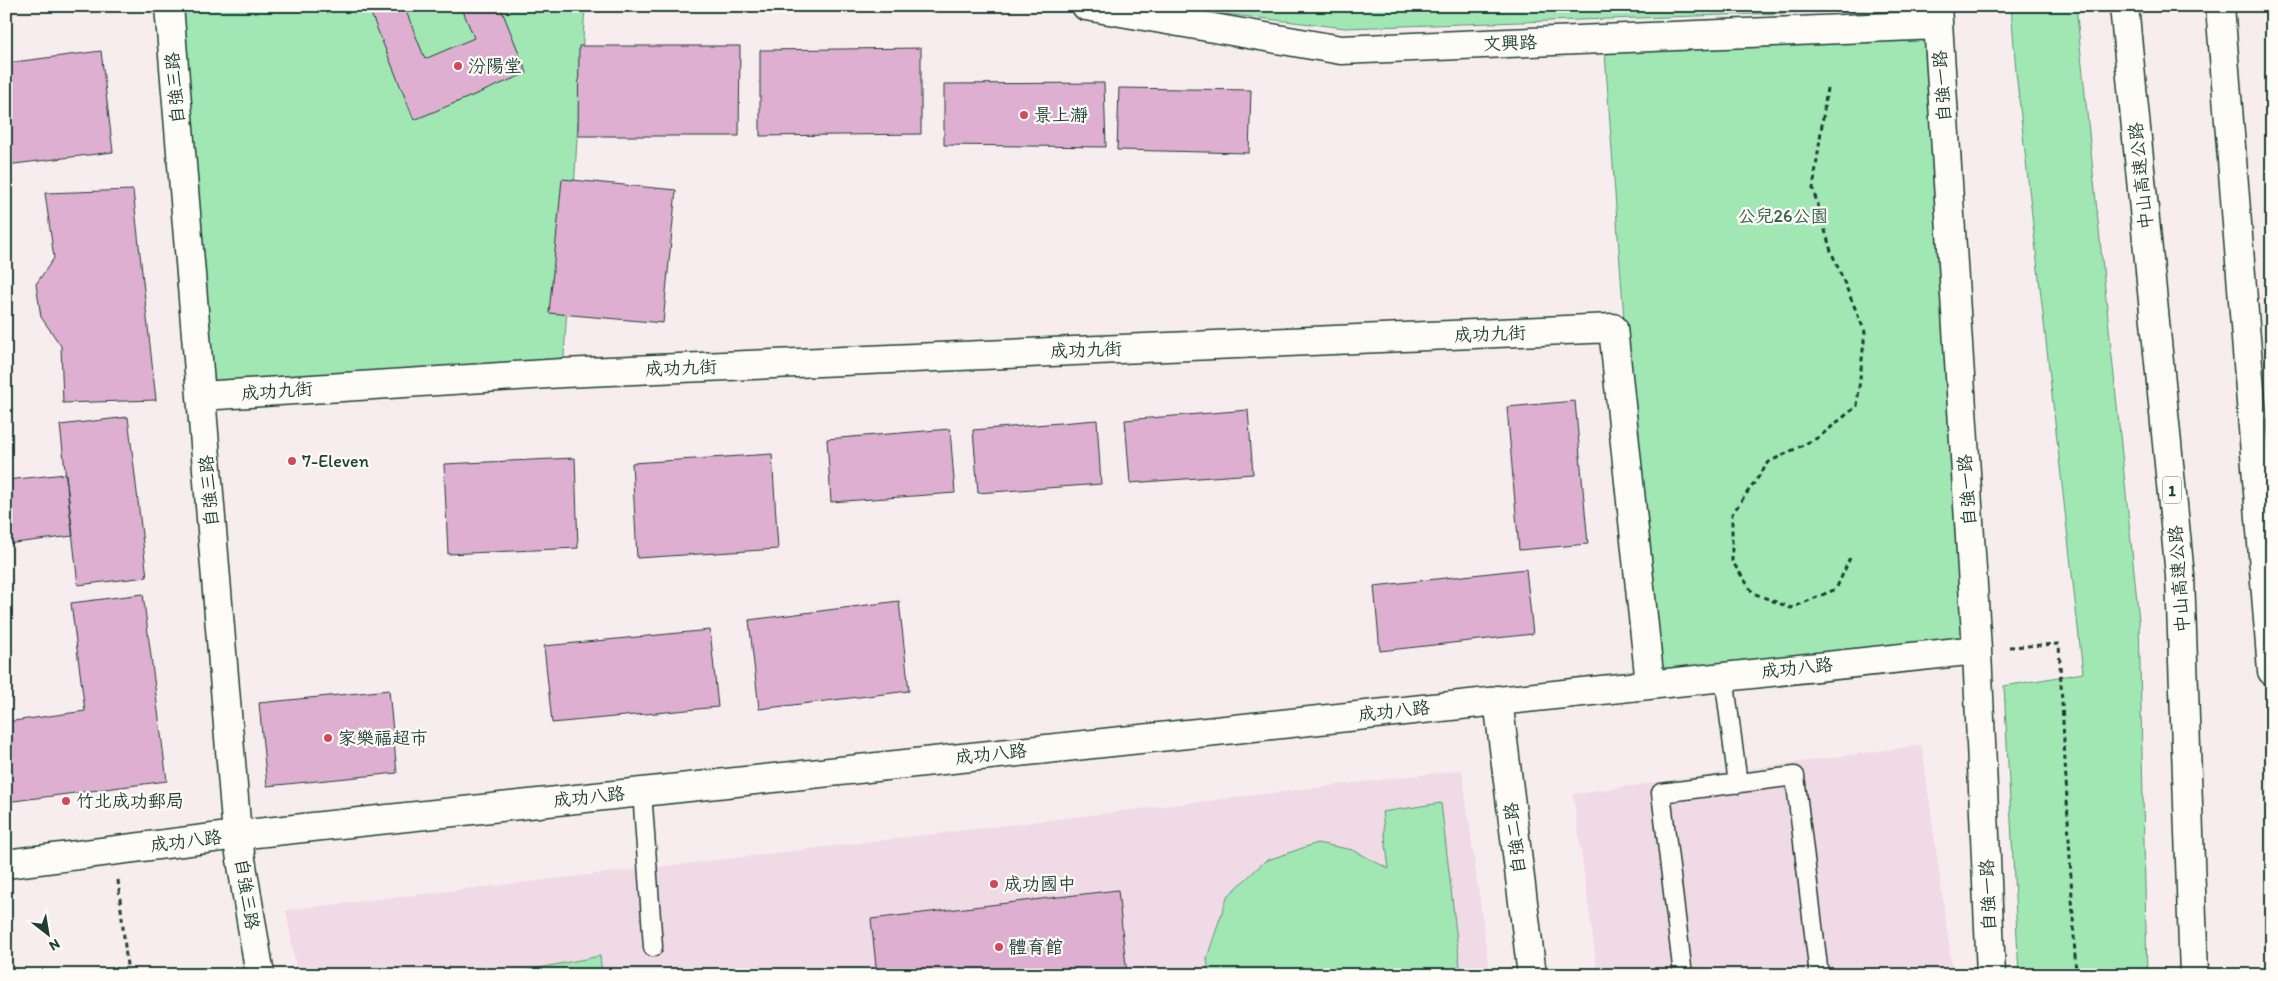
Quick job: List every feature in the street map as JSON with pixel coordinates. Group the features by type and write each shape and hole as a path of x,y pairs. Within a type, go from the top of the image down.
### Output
{"main road":[{"name":"自強三路","path":"169,6 237,835 260,975"},
{"name":"文興路","path":"1086,6 1341,50 1938,16"},
{"name":"中山高速公路","path":"2124,6 2180,576 2194,975"},
{"path":"2220,6 2272,671"},
{"name":"自強一路","path":"1938,16 1977,650 1991,975"},
{"name":"成功九街","path":"201,396 563,373 1614,328 1650,684"},
{"name":"成功八路","path":"6,864 237,835 642,791 1977,650"},
{"name":"自強二路","path":"1498,700 1532,975"}],"lane":[{"path":"1724,676 1738,784"},
{"path":"1683,975 1661,793 1796,776 1820,975"},
{"path":"642,791 653,947"}],"path":[{"path":"1373,6 1408,9 1448,6"},
{"path":"1827,88 1814,189 1831,251 1865,332 1857,406 1819,437 1769,462 1732,514 1732,561 1753,593 1791,608 1836,589 1850,558"},
{"path":"1977,650 2059,644 2076,975"},
{"path":"114,850 128,975"}],"shaded area":[{"path":"1922,745 1953,975 1598,975 1573,794"},
{"name":"成功國中","path":"1462,770 1490,975 297,975 286,910 735,858"}],"green space":[{"path":"169,6 585,6 563,373 201,396"},
{"path":"1156,6 1872,6 1872,10 1345,28"},
{"path":"2011,6 2076,6 2139,620 2147,975 2019,975 2004,686 2083,673 2016,72"},
{"name":"公兒26公園","path":"1938,25 1976,643 1650,684 1604,39"},
{"path":"1441,803 1461,975 1209,975 1207,958 1227,897 1265,861 1317,843 1353,850 1389,869 1382,812"},
{"path":"600,956 602,975 503,975"}],"building":[{"name":"汾陽堂","path":"368,6 404,6 425,59 474,38 461,6 500,6 527,73 414,120"},
{"path":"579,46 740,46 739,136 578,136"},
{"path":"921,48 921,134 760,136 760,50"},
{"path":"101,51 113,152 6,165 6,63"},
{"name":"景上瀞","path":"1104,83 1106,147 944,145 944,84"},
{"path":"1119,88 1251,90 1249,153 1117,150"},
{"path":"562,179 676,190 663,323 549,313"},
{"path":"133,190 156,400 63,403 61,346 41,317 36,284 54,258 45,193"},
{"path":"1575,401 1588,544 1519,550 1507,407"},
{"path":"1248,410 1253,474 1130,483 1125,420"},
{"path":"128,417 147,577 78,585 60,425"},
{"path":"1097,420 1101,484 978,493 973,430"},
{"path":"950,429 955,493 831,502 827,439"},
{"path":"772,454 778,549 637,558 632,463"},
{"path":"575,458 578,548 448,554 444,464"},
{"path":"66,474 73,536 6,544 6,480"},
{"path":"1526,569 1533,634 1380,651 1374,586"},
{"path":"143,594 167,781 6,802 6,722 85,711 71,603"},
{"path":"899,601 909,691 759,709 749,620"},
{"path":"710,630 718,707 552,723 544,646"},
{"name":"家樂福超市","path":"389,690 397,773 267,786 259,703"},
{"name":"體育館","path":"1118,890 1127,975 877,975 871,919"}],"place":[{"name":"汾陽堂","path":"458,66"},
{"name":"景上瀞","path":"1024,115"},
{"name":"7-Eleven","path":"292,461"},
{"name":"家樂福超市","path":"328,738"},
{"name":"竹北成功郵局","path":"66,801"},
{"name":"成功國中","path":"994,884"},
{"name":"體育館","path":"999,947"}]}
